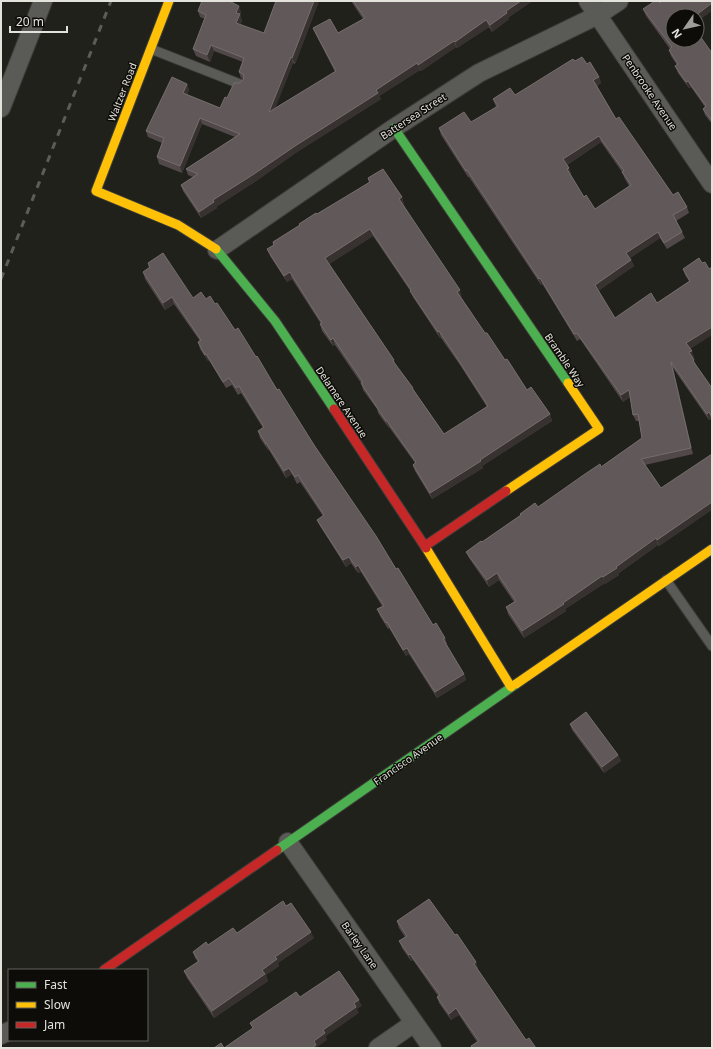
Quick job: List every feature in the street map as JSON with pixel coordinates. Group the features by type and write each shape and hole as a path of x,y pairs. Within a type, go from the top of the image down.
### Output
{"street":[{"path":"1,108 43,1"},
{"name":"Waltzer Road","path":"96,191 169,1"},
{"name":"Battersea Street","path":"218,250 394,128 479,73 593,8 619,1"},
{"name":"Penbrooke Avenue","path":"593,8 712,184"},
{"name":"Bramble Way","path":"394,128 600,430 424,546"},
{"name":"Delamere Avenue","path":"96,191 178,225 218,250 275,321 424,546 511,687"},
{"name":"Francisco Avenue","path":"105,969 712,549"},
{"name":"Barley Lane","path":"288,842 432,1048"},
{"path":"378,1048 414,1023"}],"lane":[{"path":"151,49 240,84"},
{"path":"666,580 712,646"}],"building":[{"path":"202,1 229,1 239,6 236,13 240,14 236,23 264,33 276,1 314,1 269,112 336,71 313,28 330,19 338,33 365,18 353,1 521,1 506,11 507,13 490,25 486,20 455,42 454,41 418,65 417,63 376,90 378,93 213,200 214,202 199,212 181,185 198,174 186,169 240,134 200,118 180,166 157,157 164,138 146,131 172,77 187,84 183,93 220,108 225,97 227,98 234,83 239,83 243,80 243,74 239,72 244,58 211,45 207,55 193,49 206,15 198,11"},
{"path":"655,1 660,3 662,1 712,1 712,3 705,8 665,8 665,38 643,9"},
{"path":"705,43 712,53 712,121 703,109 706,106 675,66 678,64 669,50 671,48 705,48"},
{"path":"582,57 587,64 590,62 599,77 593,80 616,119 619,117 673,195 678,192 687,207 673,215 682,232 664,243 658,232 626,253 631,260 595,285 615,318 651,293 657,303 690,281 683,269 699,258 702,263 705,262 709,269 712,267 712,327 686,343 692,351 689,352 694,360 693,361 712,388 712,417 709,412 707,414 671,362 691,448 641,459 661,488 712,454 712,502 657,540 656,538 616,567 617,568 603,577 602,576 563,603 564,604 522,631 506,607 516,601 497,573 487,580 466,552 521,515 520,514 535,503 538,507 600,464 601,467 642,438 638,414 633,415 629,390 621,395 577,333 574,334 540,278 539,279 467,170 466,171 439,128 464,112 471,122 498,106 493,99 510,88 515,95 573,59 575,61","holes":["599,136 624,171 622,172 631,185 595,209 586,195 584,197 567,169 569,168 563,159"]},
{"path":"383,169 402,197 399,199 460,290 457,292 505,360 507,359 527,390 531,387 550,414 480,460 481,461 430,493 413,465 416,462 386,421 361,383 363,382 333,338 331,340 320,324 322,323 290,272 284,276 267,249 274,245 273,242 300,225 299,224 370,182 368,178","holes":["370,229 411,290 410,291 438,332 439,331 488,406 444,434 393,361 394,360 325,258"]},
{"path":"163,253 193,298 201,292 206,299 210,296 215,304 217,303 235,330 238,328 277,390 279,389 314,445 376,536 396,569 398,568 433,625 436,623 445,638 443,639 464,674 435,692 407,648 403,650 387,622 386,623 377,609 384,606 358,565 356,567 349,557 343,560 317,520 324,515 298,475 295,477 289,468 284,471 266,444 258,431 264,427 239,386 236,388 229,378 223,382 198,342 201,340 172,297 163,303 143,272 150,267 148,263"},
{"path":"586,712 618,755 602,767 570,724"},
{"path":"429,899 455,935 457,934 476,962 474,964 526,1040 529,1038 536,1048 472,1048 471,1046 479,1041 456,1008 449,1014 437,997 440,995 399,941 407,936 397,921"},
{"path":"283,901 286,906 291,903 311,932 275,957 277,959 262,970 265,974 212,1011 184,971 199,961 193,952 206,942 208,945 233,928 237,933"},
{"path":"339,971 359,1000 354,1003 356,1007 323,1030 325,1033 314,1041 316,1045 312,1048 224,1048 253,1028 250,1023 296,992 300,997"},
{"path":"221,1043 224,1048 214,1048"}],"railway":[{"path":"1,279 111,1"}],"traffic: fast":[{"path":"394,128 568,383"},
{"path":"216,249 275,321 334,409"},
{"path":"277,850 516,684"}],"traffic: slow":[{"path":"169,1 96,191 178,225 216,249"},
{"path":"506,491 599,429 568,383"},
{"path":"426,548 511,687"},
{"path":"516,684 712,549"}],"traffic: jam":[{"path":"334,409 426,548"},
{"path":"425,546 506,491"},
{"path":"105,969 277,850"}]}
